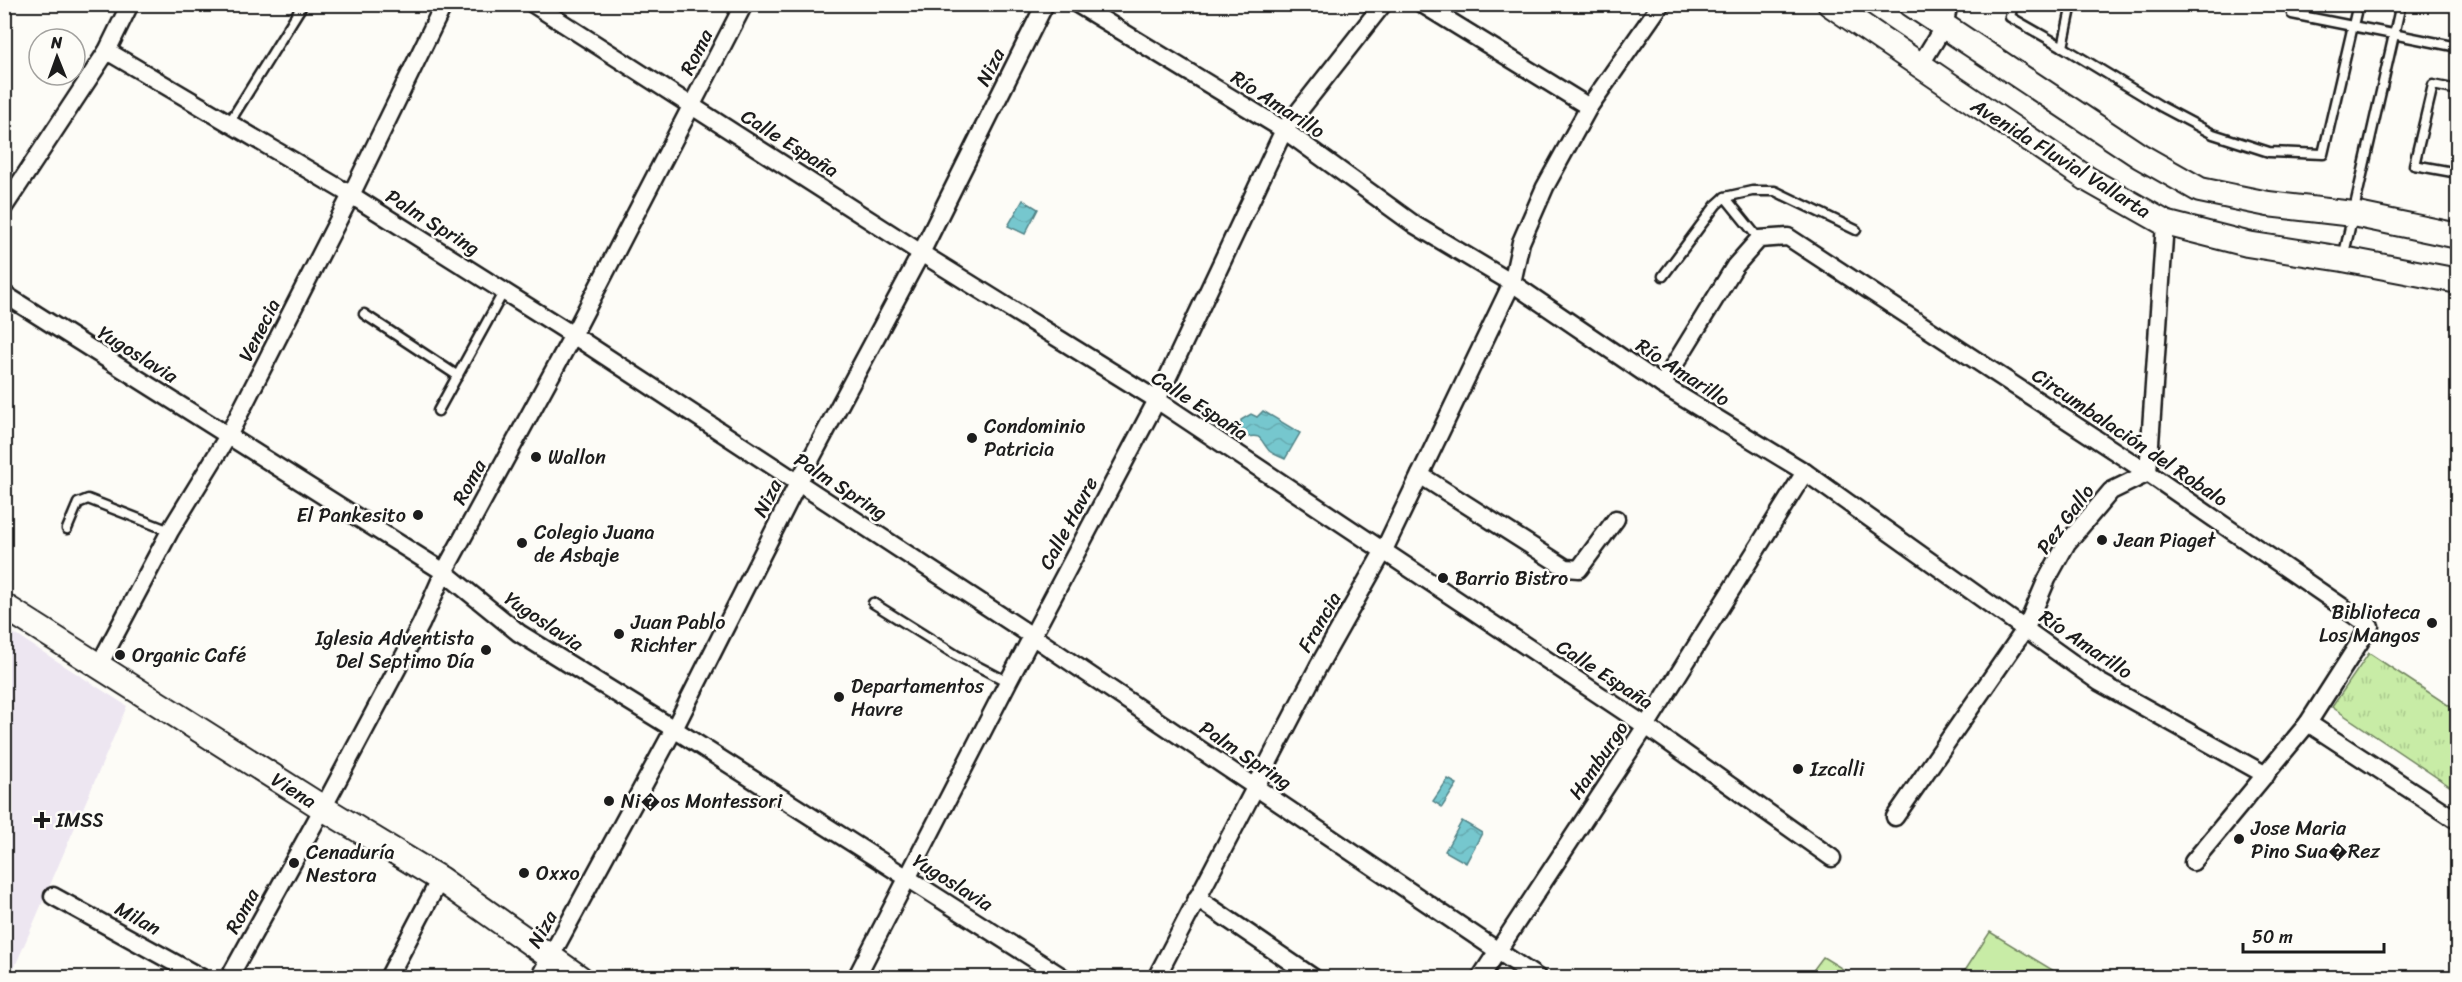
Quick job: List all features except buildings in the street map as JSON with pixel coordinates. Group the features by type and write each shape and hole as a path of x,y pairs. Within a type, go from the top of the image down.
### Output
{"street":[{"path":"4,207 107,51 130,4"},
{"name":"Venecia","path":"98,667 170,531 228,436 351,195 444,4"},
{"name":"Calle España","path":"533,4 921,253 1157,400 1646,726 1832,858"},
{"name":"Roma","path":"229,978 421,624 444,572 573,335 744,4"},
{"name":"Niza","path":"545,968 674,729 798,483 921,253 1045,4"},
{"name":"Río Amarillo","path":"1077,4 1284,130 1415,225 1512,283 1662,385 1805,472 2099,682 2266,775"},
{"name":"Calle Havre","path":"856,978 1008,682 1157,400 1284,130 1383,4"},
{"path":"1422,4 1589,107"},
{"name":"Francia","path":"1156,978 1318,667 1383,552 1512,283 1521,242 1545,188 1589,107 1661,4"},
{"name":"Avenida Fluvial Vallarta","path":"1830,4 1919,67 2089,180 2165,223 2247,244 2343,259 2457,281"},
{"path":"1911,4 1946,15 2140,156 2200,190 2268,204 2353,214 2457,236"},
{"path":"1919,67 1946,15"},
{"name":"Palm Spring","path":"107,51 351,195 573,335 1032,636 1538,978"},
{"path":"2148,473 2165,223"},
{"name":"Circumbalación del Robalo","path":"1759,239 1788,237 2148,473 2370,626 2308,723 2193,862"},
{"path":"1662,385 1736,266 1759,239"},
{"name":"Yugoslavia","path":"4,294 444,572 519,633 1064,978"},
{"name":"Hamburgo","path":"1480,978 1646,726 1805,472"},
{"name":"Pez Gallo","path":"1895,817 2026,628 2047,579 2067,543 2111,491 2148,473"},
{"path":"1420,475 1566,568 1579,569 1616,519"},
{"name":"Viena","path":"4,606 323,808 440,879 545,968 580,978"},
{"path":"2308,723 2457,821"},
{"path":"388,978 440,879"},
{"name":"Milan","path":"53,896 202,978"},
{"path":"1197,898 1314,978"}],"lane":[{"path":"229,123 303,4"},
{"path":"2013,4 2010,17 2162,107 2213,134 2269,152 2323,154 2358,4"},
{"path":"2064,47 2072,4"},
{"path":"2343,259 2401,4"},
{"path":"2292,14 2457,47"},
{"path":"2457,90 2433,85 2414,165 2457,173"},
{"path":"1663,276 1716,205 1725,197 1752,191 1775,191 1856,230"},
{"path":"1725,197 1759,239"},
{"path":"438,411 504,291"},
{"path":"364,314 458,376"},
{"path":"67,530 78,503 88,499 170,531"},
{"path":"873,603 956,655 1008,682"}],"shaded area":[{"name":"IMSS","path":"4,627 127,706 10,978 4,977"}],"green space":[{"name":"Biblioteca Los Mangos","path":"2369,653 2457,711 2457,791 2332,707"},
{"path":"1990,932 2064,977 1961,977"},
{"path":"1823,957 1856,977 1808,977"}],"water":[{"path":"1023,200 1038,209 1025,234 1008,226"},
{"path":"1263,411 1300,433 1285,459 1270,452 1260,438 1247,437 1241,430 1241,420 1251,414 1257,417"},
{"path":"1448,779 1457,784 1442,807 1433,801"},
{"path":"1462,821 1482,833 1466,863 1445,851"}],"place":[{"name":"Condominio Patricia","path":"972,438"},
{"name":"Wallon","path":"536,457"},
{"name":"El Pankesito","path":"418,515"},
{"name":"Jean Piaget","path":"2102,540"},
{"name":"Colegio Juana de Asbaje","path":"522,543"},
{"name":"Barrio Bistro","path":"1443,578"},
{"name":"Biblioteca Los Mangos","path":"2432,623"},
{"name":"Juan Pablo Richter","path":"619,634"},
{"name":"Iglesia Adventista Del Septimo Día","path":"486,650"},
{"name":"Organic Café","path":"120,655"},
{"name":"Departamentos Havre","path":"839,697"},
{"name":"Izcalli","path":"1798,769"},
{"name":"Ni�os Montessori","path":"609,801"},
{"name":"IMSS","path":"42,820"},
{"name":"Jose Maria Pino Sua�Rez","path":"2239,839"},
{"name":"Cenaduría Nestora","path":"294,863"},
{"name":"Oxxo","path":"524,873"}]}
